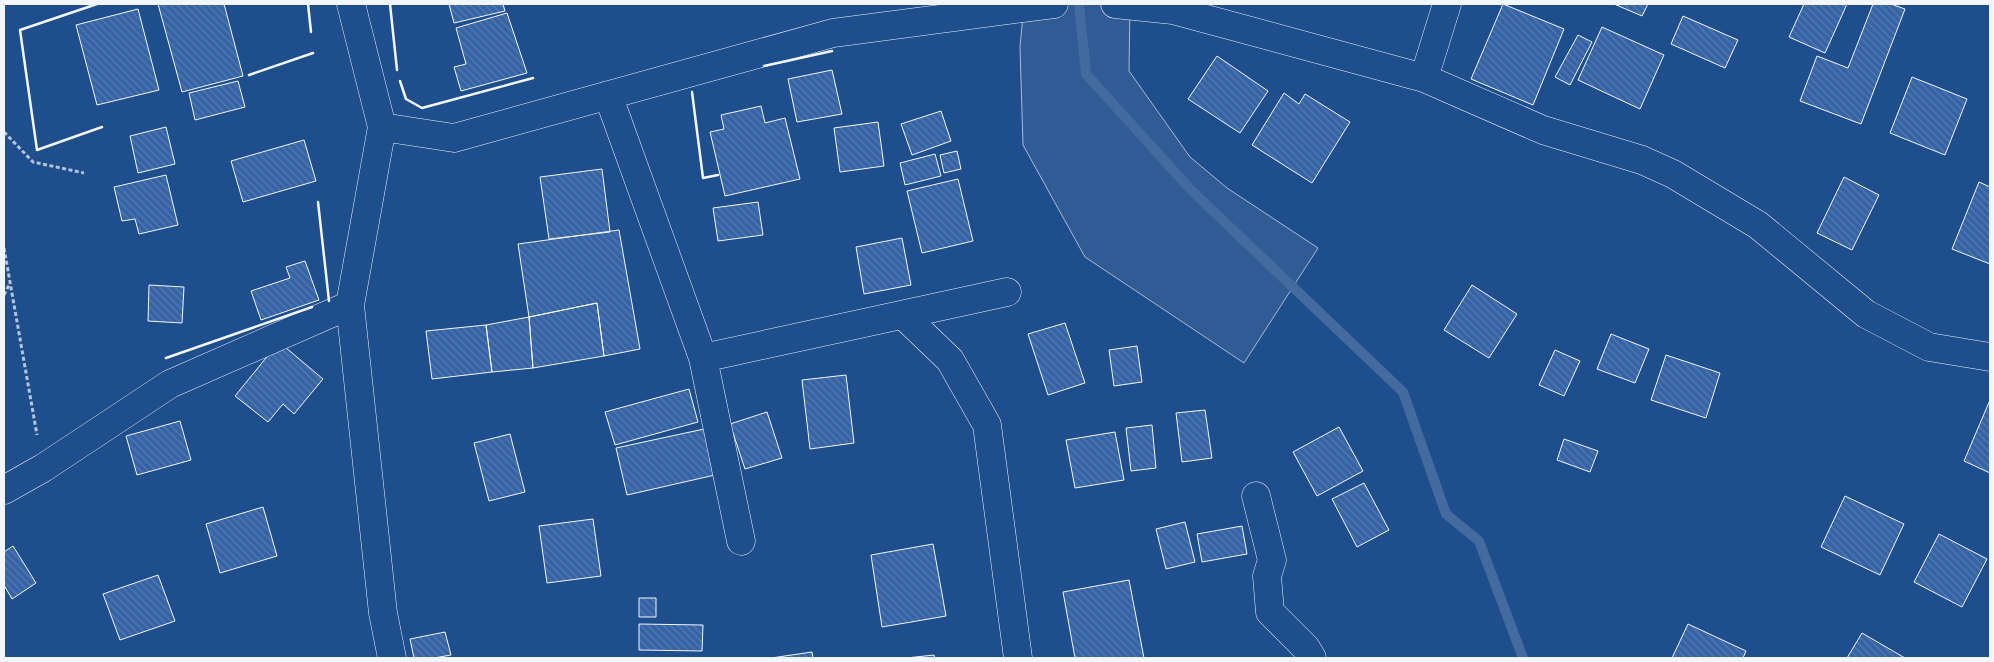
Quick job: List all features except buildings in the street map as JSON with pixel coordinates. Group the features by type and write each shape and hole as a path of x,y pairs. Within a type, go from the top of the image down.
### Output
{"street":[{"path":"351,4 382,127 350,305 383,613 392,658"},
{"path":"382,127 454,138 833,32 1054,4"},
{"path":"1115,4 1173,10 1424,78 1543,130 1642,160 1673,174 1758,225 1866,314 1929,347 1990,357"},
{"path":"1424,78 1447,4"},
{"path":"608,95 703,358 741,541"},
{"path":"703,358 1006,292"},
{"path":"4,490 43,468 170,384 350,305"},
{"path":"903,315 950,360 987,425 1018,658"},
{"path":"1256,496 1272,560 1267,576 1270,612 1306,648 1312,658"},
{"path":"1252,547 1269,569"}],"path":[{"path":"4,132 33,162 84,173"},
{"path":"4,248 43,468"},
{"path":"4,295 10,282"}],"shaded area":[{"path":"1024,4 1130,4 1129,71 1190,157 1227,188 1318,248 1244,363 1085,257 1023,145 1020,47"}],"waterway":[{"path":"1079,4 1086,74 1191,190 1403,392 1446,514 1479,541 1523,658"}],"wall":[{"path":"97,4 20,30 37,150 102,127"},
{"path":"308,4 311,32"},
{"path":"390,4 397,70"},
{"path":"764,66 832,51"},
{"path":"249,75 313,53"},
{"path":"400,81 406,99 422,108 533,78"},
{"path":"692,92 703,178 718,175"},
{"path":"318,202 329,301"},
{"path":"166,358 312,307"}]}
